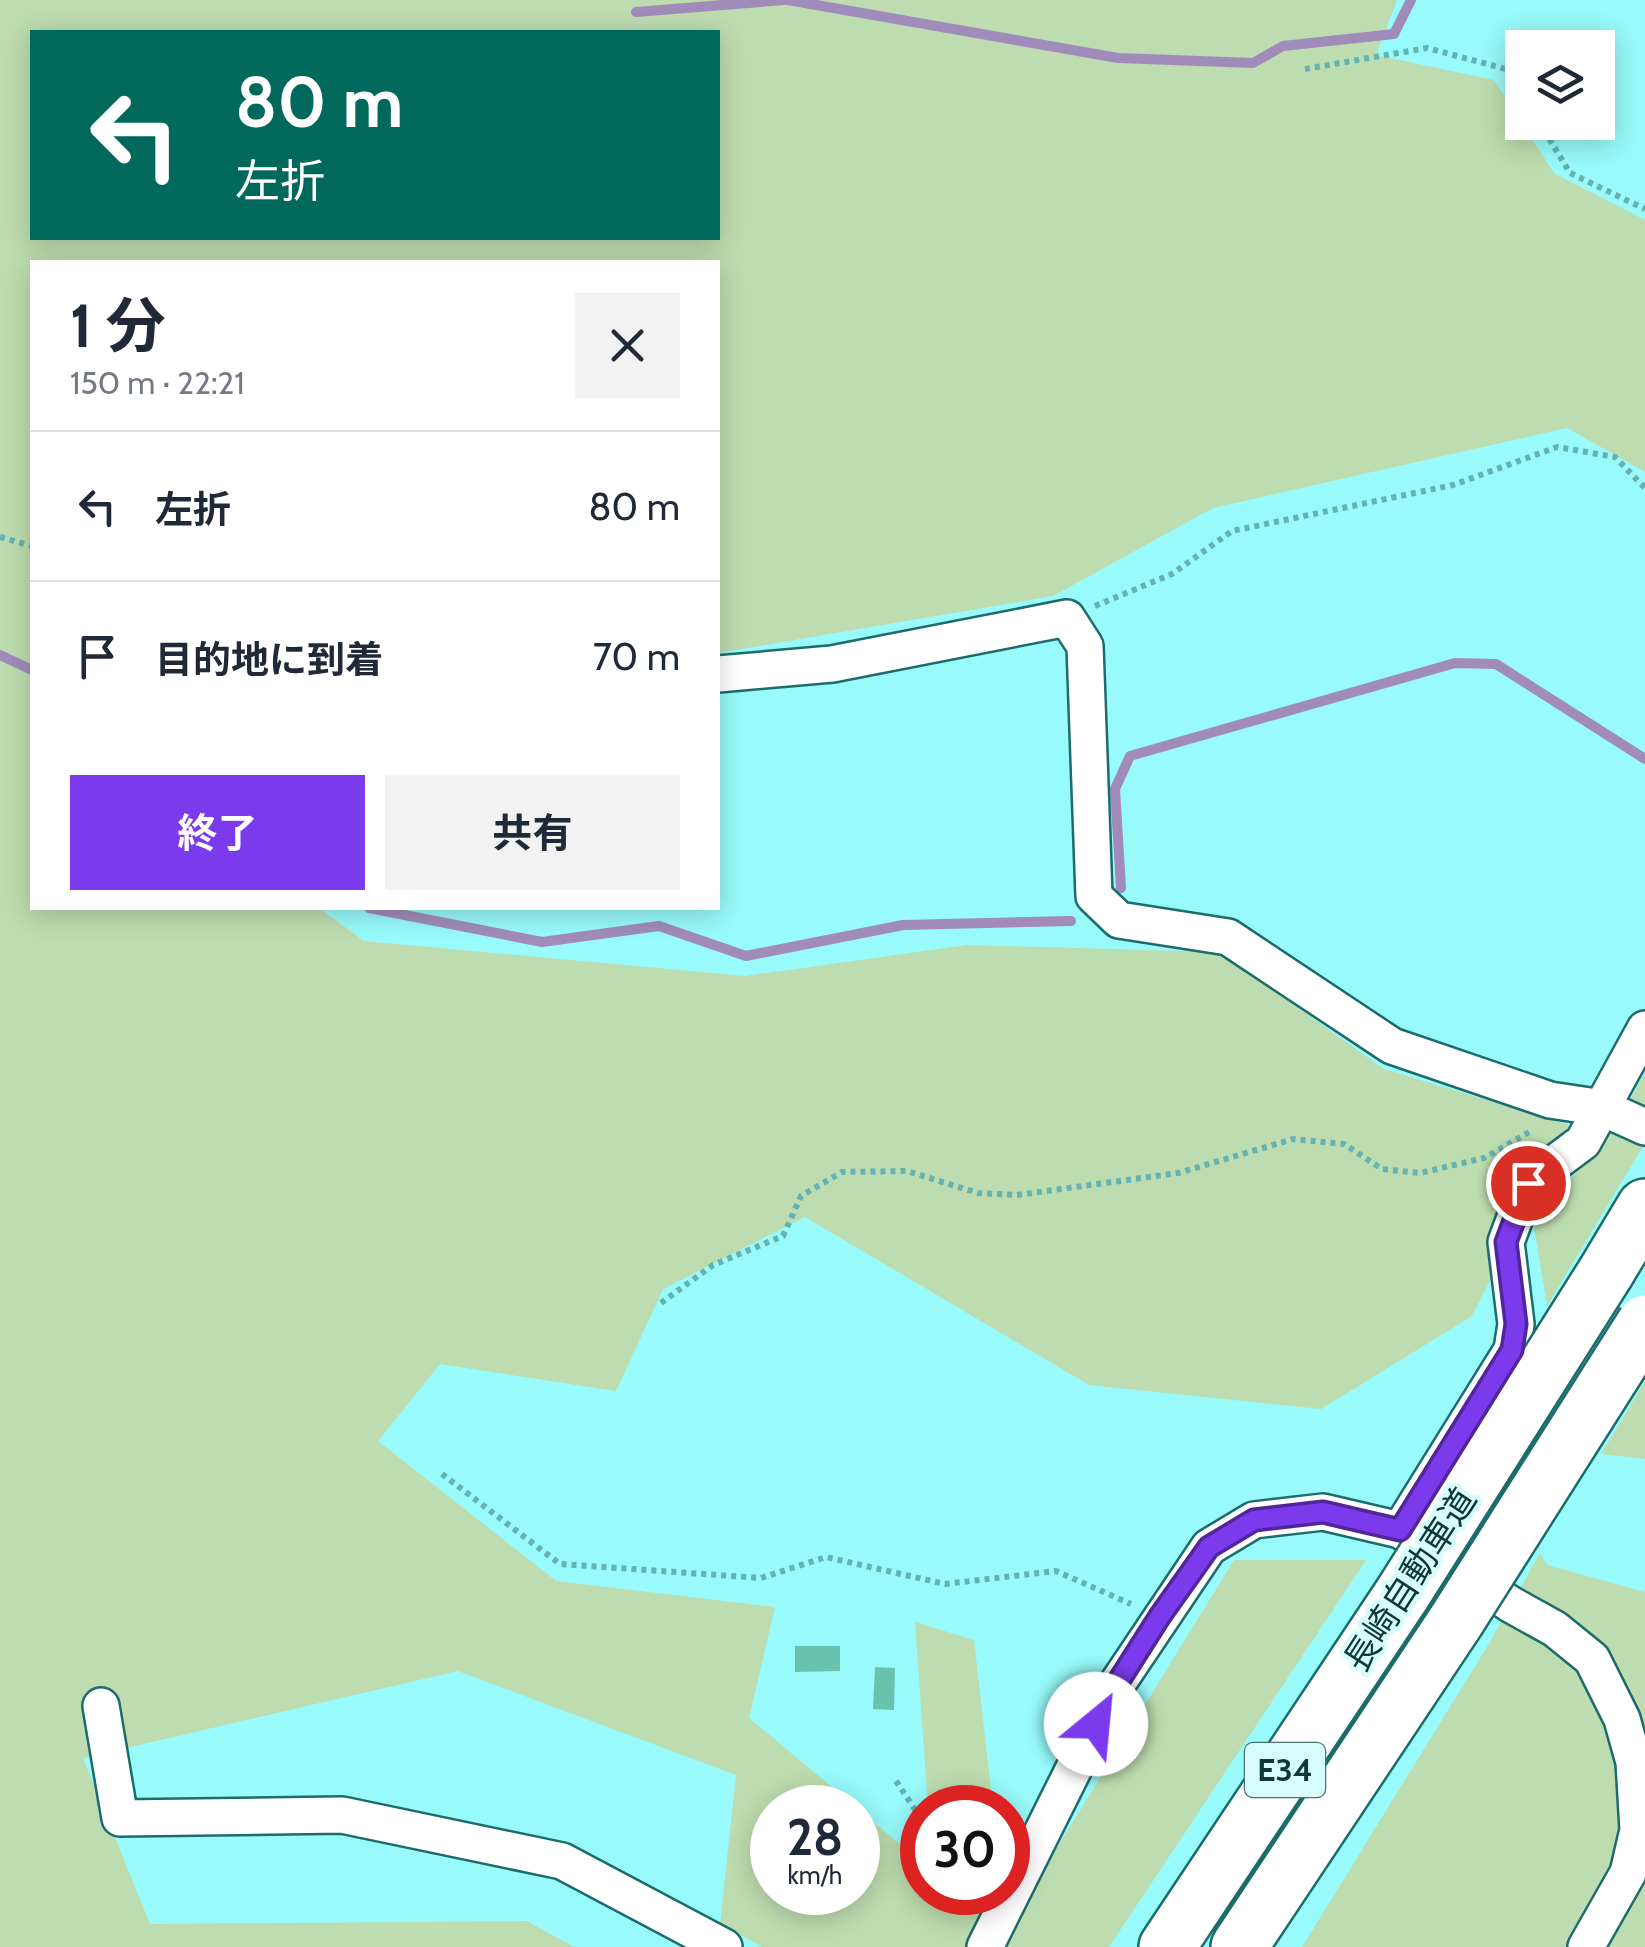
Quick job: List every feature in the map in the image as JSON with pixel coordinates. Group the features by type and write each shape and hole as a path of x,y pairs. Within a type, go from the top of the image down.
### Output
{"highway":[{"name":"長崎自動車道","path":"1167,1947 1404,1592 1645,1207"},
{"name":"長崎自動車道","path":"1238,1947 1456,1621 1645,1323"}],"street":[{"path":"720,674 832,664 1067,618 1086,646 1094,896 1119,920 1228,937 1392,1046 1550,1100 1603,1108 1645,1127"},
{"path":"1400,1530 1512,1350 1516,1324 1506,1242 1528,1183 1582,1142 1645,1029"},
{"path":"985,1947 1113,1690 1209,1547 1254,1520 1323,1512 1400,1530 1510,1604 1556,1629 1592,1659 1639,1762 1638,1830 1628,1873 1586,1947"},
{"path":"101,1706 120,1818 342,1815 562,1861 724,1947"}],"path":[{"path":"1305,69 1427,48 1505,69"},
{"path":"1550,140 1570,173 1645,209"},
{"path":"1067,618 1172,574 1232,531 1454,485 1557,447 1614,456 1645,488"},
{"path":"0,537 30,545"},
{"path":"661,1303 712,1265 783,1236 801,1196 842,1172 907,1171 978,1193 1018,1195 1178,1173 1293,1138 1344,1144 1382,1170 1420,1172 1484,1158 1534,1128"},
{"path":"442,1474 560,1564 761,1578 826,1557 945,1584 1056,1571 1160,1616"},
{"path":"896,1781 900,1787"}],"green space":[{"path":"0,0 1397,0 1376,55 1494,80 1505,97 1505,140 1533,140 1554,173 1645,220 1645,472 1567,428 1213,508 1053,596 720,653 720,260 30,260 30,910 322,910 364,941 745,976 967,945 1220,952 1384,1069 1569,1125 1472,1316 1321,1409 1089,1385 805,1217 663,1289 616,1391 440,1364 378,1441 556,1581 775,1607 749,1718 830,1785 750,1785 750,1915 880,1915 880,1828 900,1844 900,1915 1005,1915 1007,1929 1016,1915 1030,1915 1030,1892 1234,1560 1366,1560 1109,1947 762,1947 720,1923 736,1775 458,1671 83,1758 150,1924 527,1921 574,1947 0,1947"},
{"path":"1645,1072 1645,1143 1547,1306 1534,1227 1625,1110"},
{"path":"1645,1381 1645,1459 1601,1454"},
{"path":"1540,1553 1547,1565 1645,1592 1645,1947 1302,1947 1490,1642"},
{"path":"915,1622 974,1640 990,1785 926,1785"}],"building":[{"path":"795,1646 840,1646 840,1671 795,1672"},
{"path":"875,1667 895,1668 894,1710 873,1709"}],"waterway":[{"path":"636,12 784,0"},
{"path":"788,0 1118,58 1253,63 1283,46 1394,34 1411,0"},
{"path":"0,655 30,669"},
{"path":"1121,888 1115,789 1130,756 1455,663 1496,664 1645,759"},
{"path":"379,910 542,942 659,926 746,956 903,925 1071,921"}],"route":[{"path":"1096,1724 1160,1616 1209,1547 1254,1520 1323,1512 1400,1530 1512,1350 1516,1324 1506,1242 1528,1183"}]}
